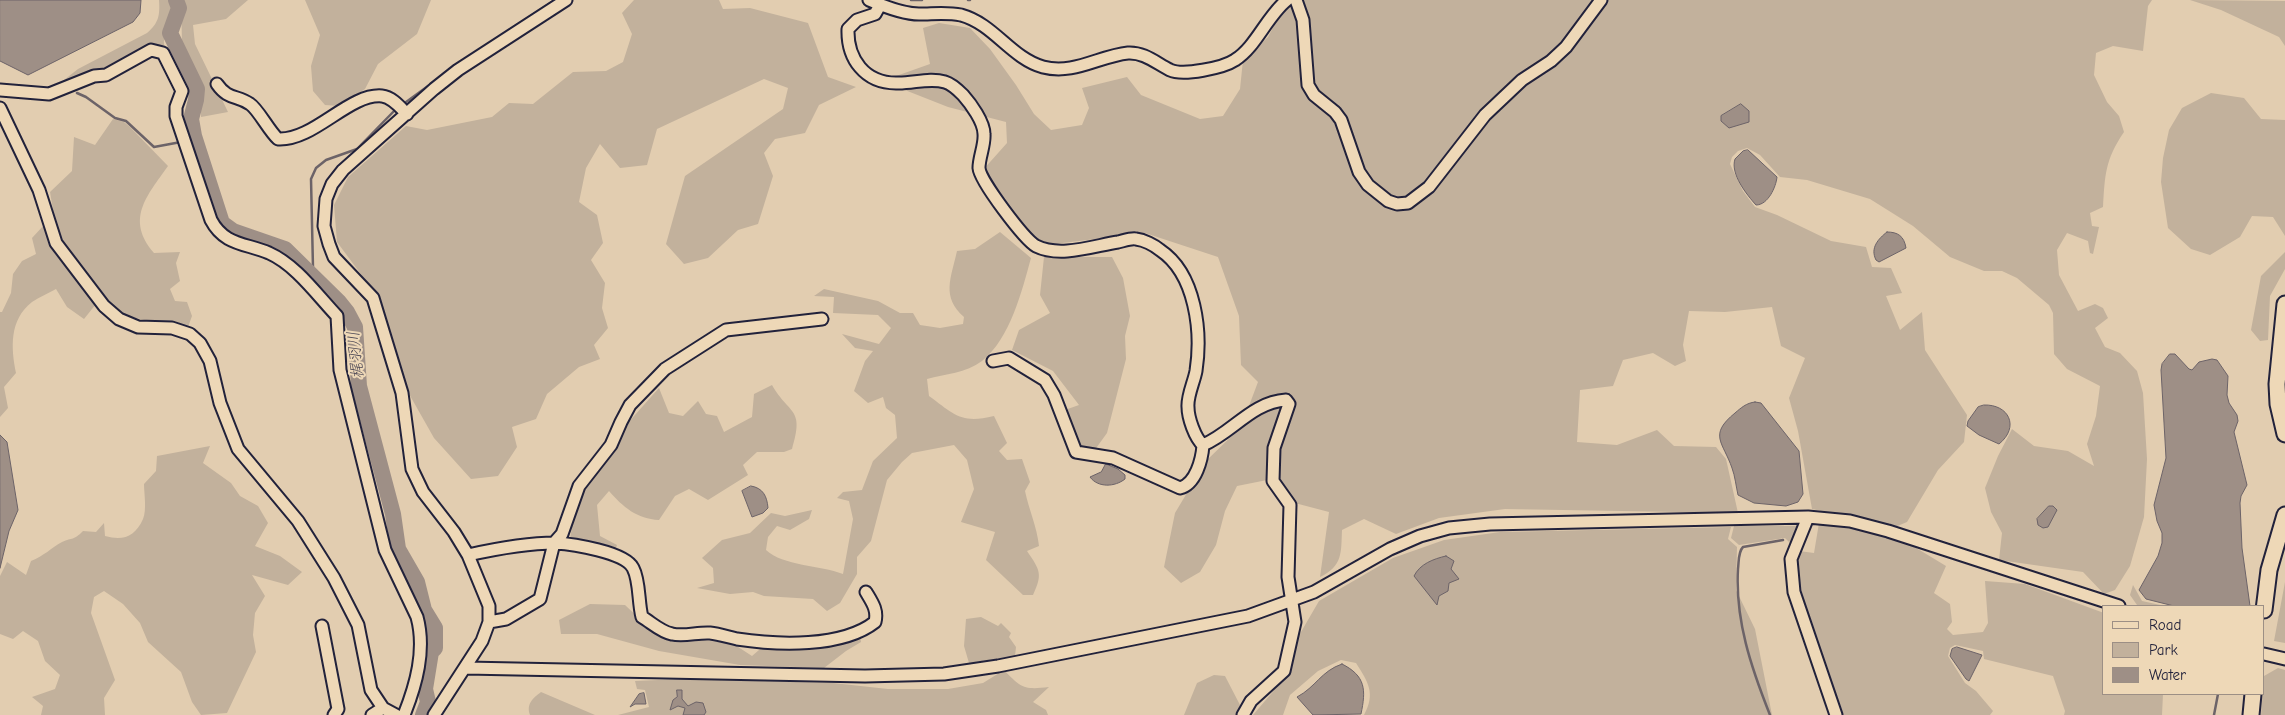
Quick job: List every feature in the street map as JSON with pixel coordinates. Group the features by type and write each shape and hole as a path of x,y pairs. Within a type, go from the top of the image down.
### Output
{"main road":[{"path":"2285,304 2277,384 2278,404 2285,434"},
{"path":"2265,605 2269,570 2285,515"},
{"path":"2250,715 2253,695"}],"street":[{"path":"434,715 482,641 489,622 489,606 468,555 454,532 417,482 409,452 402,394 379,316 373,298 334,258 324,226 326,198 332,184 343,170 402,109 566,0"},
{"path":"869,0 880,5 917,14 942,13 961,15 995,33 1015,53 1028,61 1045,67 1063,69 1076,67 1129,53 1156,60 1169,70 1179,73 1194,72 1234,61 1244,53 1279,6 1287,0"},
{"path":"1296,0 1302,20 1308,85 1314,95 1335,112 1341,120 1358,172 1368,185 1388,201 1396,204 1408,202 1429,187 1485,115 1522,80 1551,61 1566,47 1601,0"},
{"path":"880,5 875,14 857,20 848,29 848,40 857,67 880,82 897,84 927,80 946,82 965,97 983,125 984,135 979,168 982,177 1007,215 1035,245 1051,251 1067,251 1136,239 1161,250 1173,262 1194,300 1199,349 1188,407 1198,441 1203,445"},
{"path":"0,90 49,94 94,76 106,75 152,50 163,53 182,91 176,107 176,116 216,231 234,242 280,258 337,316 340,370 384,550 417,617 420,628 421,644 417,676 404,715"},
{"path":"217,84 227,96 252,105 269,130 278,139 287,139 302,134 361,101 373,97 382,96 391,99 402,109"},
{"path":"0,108 39,190 56,243 104,306 119,319 138,327 172,328 190,334 200,343 210,361 220,402 238,449 298,521 352,608 358,624 371,690 383,708 396,715"},
{"path":"489,622 506,619 540,599 554,543 562,534 579,486 611,445 630,405 665,369 726,330 822,318"},
{"path":"993,362 1009,358 1044,380 1054,395 1076,452 1113,458 1180,488 1190,482 1202,458 1203,445"},
{"path":"1203,445 1265,405 1286,400 1289,404 1274,448 1273,481 1290,505 1288,577 1295,622 1284,671 1252,701 1243,715"},
{"path":"1808,516 1791,558 1791,576 1794,592 1836,715"},
{"path":"466,668 865,676 944,674 998,666 1248,616 1314,592 1390,549 1420,536 1449,528 1490,524 1808,516 1850,521 1888,531 2116,605"},
{"path":"468,555 488,550 554,543 607,551 628,562 634,569 642,617 662,631 673,635 710,633 747,639 798,643 828,641 855,635 874,622 876,615 875,606 866,592"},
{"path":"322,626 338,709 334,715"},
{"path":"2265,654 2285,658"},
{"path":"372,715 383,708"}],"green space":[{"path":"159,0 172,0 172,12 165,34 164,45 151,46 108,70 50,91 78,69 147,33 154,26 158,18"},
{"path":"181,0 248,0 226,19 193,25 195,44 228,112 201,117 201,90 182,44"},
{"path":"305,0 431,0 417,34 378,64 365,89 340,106 325,105 313,91 311,66 320,35"},
{"path":"634,0 719,0 723,9 750,8 808,23 828,77 856,87 819,105 805,133 775,139 764,153 773,176 758,224 738,230 708,258 684,264 666,244 685,176 783,109 788,88 764,79 657,129 647,165 620,168 600,144 586,168 579,202 597,215 603,243 591,260 605,283 602,308 608,328 594,345 600,359 579,367 547,394 536,419 512,427 517,447 498,476 471,479 434,438 404,385 378,297 337,242 334,205 348,177 406,126 427,130 492,117 509,103 533,104 573,72 606,71 623,62 632,34 622,13"},
{"path":"1287,0 2152,0 2148,6 2143,51 2113,46 2096,53 2094,75 2107,102 2119,116 2124,132 2113,151 2107,168 2103,207 2090,213 2092,226 2099,227 2093,254 2090,253 2088,241 2067,233 2057,250 2059,275 2078,311 2095,304 2103,308 2108,318 2095,328 2105,347 2120,353 2137,371 2143,393 2147,459 2144,517 2130,566 2115,590 2104,594 2083,572 1999,560 2002,533 1991,512 1985,488 2012,429 2034,446 2068,451 2094,466 2087,444 2096,416 2100,386 2067,369 2054,354 2053,313 2049,305 2017,278 2002,271 1984,271 1950,257 1913,226 1870,199 1807,180 1780,177 1760,155 1747,148 1738,151 1732,157 1730,164 1743,191 1755,207 1777,215 1831,241 1866,247 1872,267 1891,268 1902,293 1886,296 1900,330 1922,312 1925,350 1967,415 1964,442 1938,470 1907,522 1895,527 1812,509 1798,431 1789,398 1805,358 1781,346 1772,307 1725,312 1689,311 1683,345 1686,361 1675,366 1653,353 1623,360 1613,386 1580,390 1577,442 1617,445 1657,430 1674,446 1716,447 1726,459 1738,513 1505,509 1439,518 1396,534 1364,519 1342,530 1341,552 1337,563 1328,573 1320,577 1329,512 1291,502 1267,480 1237,486 1225,511 1216,545 1200,572 1181,583 1164,567 1175,513 1206,461 1241,427 1258,382 1241,365 1239,316 1218,257 1145,233 1046,245 1015,220 982,171 1007,143 1006,122 948,107 882,81 930,64 923,28 939,23 970,28 990,49 1034,114 1051,130 1082,125 1089,108 1082,88 1127,77 1141,95 1200,119 1223,116 1240,89 1243,60 1268,37"},
{"path":"2190,0 2285,1 2285,46 2279,37 2221,10"},
{"path":"2211,93 2244,98 2261,119 2285,120 2285,236 2273,217 2252,216 2240,237 2210,255 2191,249 2168,228 2161,182 2163,158 2169,130 2182,108"},
{"path":"113,119 124,122 130,127 168,166 153,187 142,208 140,218 141,229 145,241 154,253 180,252 176,263 180,281 170,289 175,301 187,302 192,316 188,327 175,321 152,322 124,315 111,305 63,242 55,222 50,192 72,171 74,137 95,145"},
{"path":"44,225 55,254 96,304 84,319 67,307 56,289 35,300 25,309 19,317 14,335 13,354 16,373 4,387 8,408 0,417 0,312 2,312 11,293 13,274 22,261 36,254 32,238"},
{"path":"1000,232 1031,258 1014,314 992,352 982,361 962,371 927,379 929,396 952,413 974,419 994,416 1007,443 999,451 1007,460 1022,459 1030,482 1025,491 1037,532 1039,546 1027,551 1039,572 1038,582 1033,595 1023,595 986,560 995,532 961,522 974,489 967,460 954,445 912,453 887,480 871,541 857,557 857,574 840,603 827,611 813,599 764,596 753,592 730,594 697,588 714,583 713,568 702,558 722,540 750,533 771,513 785,516 812,510 809,519 790,530 777,526 768,537 766,550 782,559 843,574 853,519 849,501 837,498 843,492 862,490 873,461 897,438 895,415 886,408 883,397 868,403 854,391 865,361 873,351 855,348 842,334 879,344 891,328 878,315 833,313 834,297 814,296 824,289 878,301 900,313 913,313 920,325 940,328 963,324 964,317 952,302 950,294 951,278 957,251 975,249"},
{"path":"2285,252 2285,269 2270,296 2268,340 2260,341 2251,330 2261,276"},
{"path":"1044,257 1112,257 1123,278 1130,316 1125,336 1126,359 1107,433 1094,451 1074,447 1062,411 1079,405 1053,371 1012,350 1019,330 1050,313 1040,295"},
{"path":"772,385 796,418 796,435 792,449 784,452 757,452 743,465 748,475 708,500 689,489 675,496 659,520 637,515 609,491 597,505 600,536 617,545 615,551 570,539 575,508 582,488 626,425 659,388 669,413 683,416 698,401 706,414 717,416 724,432 752,417 754,394"},
{"path":"210,446 203,463 231,483 240,496 258,506 268,523 255,546 280,556 302,572 288,585 252,575 265,596 255,613 253,635 256,652 227,713 201,715 192,702 181,672 148,642 140,623 123,604 104,591 94,597 91,613 115,680 104,698 105,715 41,715 43,706 32,697 55,689 60,675 45,661 38,641 23,631 13,639 0,634 0,576 7,562 26,575 31,561 62,542 75,538 83,531 96,532 104,523 105,536 123,538 132,534 143,519 145,506 144,484 156,471 157,456"},
{"path":"1819,523 1855,529 1908,543 1946,566 1934,593 1950,604 1952,622 1947,629 1953,635 1983,632 1988,623 1985,581 2025,584 2102,612 2102,695 2163,695 2162,715 2064,715 2065,711 2053,676 1984,659 1983,651 1955,645 1950,648 1948,656 1965,683 1976,691 1993,711 1990,715 1840,715 1810,632 1798,584 1797,565 1799,551 1814,553"},
{"path":"1734,526 1797,526 1791,544 1785,538 1739,545 1731,538"},
{"path":"1731,527 1728,539 1737,547 1736,590 1755,629 1772,715 1364,715 1370,700 1367,682 1356,663 1341,660 1318,671 1290,695 1283,715 1253,715 1288,674 1294,644 1319,601 1393,558 1444,540 1500,532"},
{"path":"2285,582 2285,643 2274,641"},
{"path":"2133,585 2142,601 2160,605 2137,605 2130,595"},
{"path":"590,604 625,605 644,623 666,637 732,643 752,656 766,644 860,636 861,642 824,668 740,665 659,651 597,634 561,634 559,620"},
{"path":"981,617 998,626 1001,623 1011,633 1009,637 1016,647 1015,656 969,663 964,646 966,619"},
{"path":"2278,668 2285,670 2285,715 2261,715 2263,695 2265,695 2265,675"},
{"path":"1004,670 1019,684 1028,688 1049,687 1033,702 1046,710 1048,715 618,715 649,707 645,690 637,689 635,681 682,679 833,683 888,689 948,689 983,683"},
{"path":"1214,675 1225,676 1240,705 1236,715 1184,715 1197,683"},
{"path":"541,692 595,715 530,715 530,704"}],"water":[{"path":"0,0 141,0 140,13 133,22 28,75 0,61"},
{"path":"1741,104 1749,111 1749,122 1729,128 1721,121 1721,116"},
{"path":"1748,150 1777,177 1775,186 1768,199 1756,205 1740,184 1734,165 1735,159 1743,151"},
{"path":"1887,232 1900,236 1904,240 1906,248 1879,262 1874,256 1874,248"},
{"path":"2170,354 2175,354 2192,370 2199,362 2212,359 2217,360 2228,376 2227,395 2229,403 2237,415 2238,421 2234,432 2247,485 2241,496 2240,503 2242,548 2250,605 2170,605 2146,599 2139,590 2158,556 2162,543 2162,533 2157,521 2154,505 2166,458 2162,364"},
{"path":"1755,402 1761,403 1799,451 1803,494 1798,502 1786,506 1754,503 1738,495 1733,471 1722,445 1720,433 1722,427 1735,413 1746,405"},
{"path":"1984,405 2000,408 2009,418 2009,431 1999,444 1979,435 1967,426 1968,421 1978,407"},
{"path":"0,435 7,442 18,510 9,531 0,568"},
{"path":"1106,464 1118,469 1125,475 1125,479 1112,485 1102,485 1093,481 1090,477 1101,472"},
{"path":"751,486 764,493 768,508 763,513 752,517 742,491"},
{"path":"2049,506 2053,506 2057,510 2048,527 2043,528 2038,525 2037,519"},
{"path":"1446,556 1454,561 1451,569 1459,579 1449,583 1448,591 1439,596 1437,605 1414,576 1427,563"},
{"path":"1957,647 1982,655 1969,681 1950,656 1952,649"},
{"path":"1342,664 1356,674 1362,684 1364,698 1361,714 1313,715 1297,697 1329,671"},
{"path":"677,690 682,690 682,699 688,706 696,702 703,703 706,712 704,715 683,715 685,708 678,706 670,710 673,700 677,697"},
{"path":"644,693 646,704 635,704 630,707 639,694"}],"waterway":[{"name":"梶羽川","path":"176,0 179,8 170,33 197,89 191,119 194,136 222,223 233,231 285,249 339,302 355,327 359,386 393,514 398,549 417,582 424,610 435,628 435,648 431,652 425,689 428,702 423,715"},
{"path":"456,65 555,0"},
{"path":"911,0 922,0"},
{"path":"402,105 450,70"},
{"path":"77,93 86,97 115,118 126,121 154,147 181,142"},
{"path":"309,272 313,268 311,179 316,168 326,160 357,149 397,108"},
{"path":"1770,715 1751,661 1742,625 1738,588 1739,554 1743,547 1783,540"},
{"path":"2214,715 2218,695"}]}
